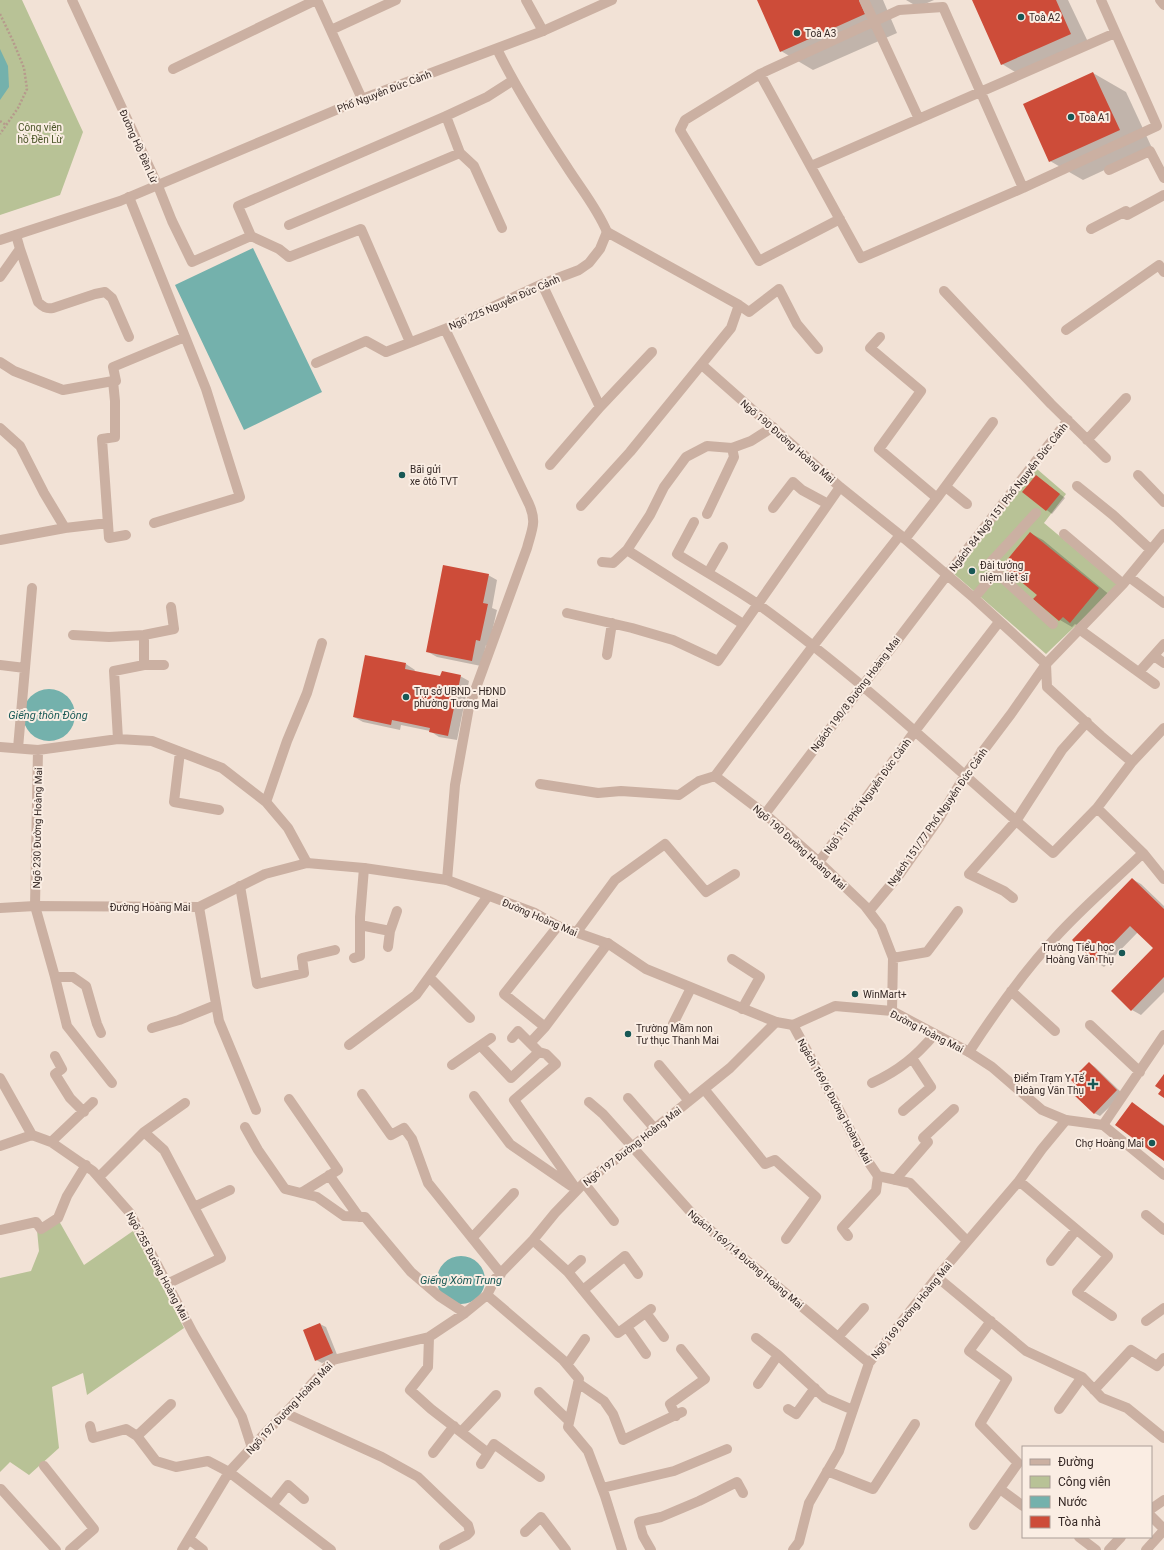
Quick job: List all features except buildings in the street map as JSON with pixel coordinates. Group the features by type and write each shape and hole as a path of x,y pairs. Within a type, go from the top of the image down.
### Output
{"street":[{"name":"Đường Hồ Đền Lừ","path":"0,240 158,186 72,0"},
{"path":"173,69 316,0 362,98"},
{"path":"331,30 396,0"},
{"path":"526,0 543,31"},
{"name":"Phố Nguyễn Đức Cảnh","path":"158,186 362,98 543,31 612,0"},
{"path":"864,0 919,119"},
{"path":"760,74 862,258 1023,188 1157,126 1101,0"},
{"path":"1160,0 1164,5"},
{"path":"840,218 759,261 680,130 685,120 760,74 899,10 942,7 1023,188"},
{"path":"811,166 1115,33"},
{"path":"497,49 512,81 567,167 600,214 607,232 749,312 779,289 797,324 818,349"},
{"path":"410,342 361,229 289,257 279,250 251,236 238,206 446,116 487,96 512,81"},
{"path":"446,116 460,153 474,166 502,228"},
{"path":"1109,170 1150,151 1164,178"},
{"path":"289,225 460,153"},
{"path":"158,186 172,221 192,262 251,236"},
{"path":"1091,229 1126,211 1127,215 1164,195"},
{"path":"129,197 206,389 240,497 154,523"},
{"name":"Ngõ 225 Nguyễn Đức Cảnh","path":"447,880 455,786 469,707 527,548 534,522 533,513 529,504 444,328 542,284 579,270 589,263 600,249 607,232"},
{"path":"16,235 38,302 42,306 47,309 53,308 105,292 112,298 129,337"},
{"path":"0,277 20,249"},
{"path":"1066,330 1159,265 1164,272"},
{"path":"542,284 600,407"},
{"name":"Ngách 84 Ngõ 151 Phố Nguyễn Đức Cảnh","path":"944,291 1051,404 1106,458"},
{"path":"581,506 630,452 702,365 731,328 739,306"},
{"path":"316,363 366,341 386,352 444,328"},
{"path":"0,362 14,371 63,390 116,381 113,367 185,337"},
{"path":"880,337 870,348 920,391 879,449 937,498"},
{"path":"550,464 600,407 652,352"},
{"name":"Ngõ 190 Đường Hoàng Mai","path":"612,623 673,640 718,660 840,487 702,365"},
{"path":"113,381 116,437 102,439 109,538 126,535"},
{"path":"1087,440 1126,398"},
{"name":"Ngách 84 Ngõ 151 Phố Nguyễn Đức Cảnh","path":"947,575 1068,420"},
{"path":"540,784 598,793 621,791 679,795 699,781 715,776 813,646 946,487 993,422"},
{"path":"0,428 20,446 44,493 65,528"},
{"path":"602,562 613,563 627,550 650,515 664,487 686,457 707,446 732,448 751,441 773,428"},
{"path":"707,514 734,457 732,448"},
{"path":"1138,475 1164,502"},
{"path":"773,508 793,482 802,490 828,504"},
{"path":"1077,486 1113,515 1151,550"},
{"path":"840,487 903,537 974,598 1046,664 1047,686 1101,736 1132,762"},
{"path":"946,487 967,504"},
{"path":"1036,513 990,563 996,572 1053,624"},
{"path":"694,522 677,554 758,604 813,646 861,686"},
{"path":"0,540 65,528 108,523"},
{"path":"1064,534 1126,581 1164,603"},
{"path":"1046,664 1126,581 1164,534"},
{"path":"708,573 723,547"},
{"path":"627,550 743,624"},
{"path":"974,598 996,572"},
{"name":"Ngách 190/8 Đường Hoàng Mai","path":"765,814 947,575"},
{"path":"18,748 32,588"},
{"path":"73,635 109,637 144,635 174,629 171,607"},
{"path":"567,613 612,623 607,655"},
{"name":"Ngõ 151 Phố Nguyễn Đức Cảnh","path":"819,862 915,731 999,622"},
{"path":"1079,629 1155,684"},
{"path":"144,635 144,665"},
{"path":"266,802 287,741 307,693 322,643"},
{"path":"1139,672 1164,644"},
{"path":"1154,656 1164,663"},
{"name":"Ngách 151/77 Phố Nguyễn Đức Cảnh","path":"869,911 900,875 940,817 965,775 1011,714 1046,664"},
{"path":"0,665 25,668"},
{"path":"118,739 114,671 144,665 164,665"},
{"name":"Ngõ 151 Phố Nguyễn Đức Cảnh","path":"861,686 915,731"},
{"path":"1013,898 1004,891 969,874 1016,821 1062,750 1087,722"},
{"path":"915,731 1052,854 1097,808 1132,762 1164,728"},
{"path":"0,747 38,750 118,739 152,741 222,768 266,802 288,828 307,863"},
{"name":"Ngõ 230 Đường Hoàng Mai","path":"38,750 35,906 56,977 67,1026 112,1082"},
{"path":"180,752 174,802 219,810"},
{"name":"Ngõ 190 Đường Hoàng Mai","path":"715,776 765,814 819,862 869,911 881,927 893,958 892,1011"},
{"path":"1097,808 1143,852 1164,878"},
{"path":"576,932 615,880 665,844 706,892 735,874"},
{"path":"969,1052 992,1016 1056,937 1143,852"},
{"name":"Đường Hoàng Mai","path":"0,908 35,906 199,907 265,874 307,863 364,868 447,880 535,913 558,926 608,943 646,969 776,1022 793,1025 834,1006 892,1011 969,1052 992,1067 1042,1110 1066,1120 1103,1126 1164,1175"},
{"path":"354,958 360,956 360,925 364,868"},
{"path":"240,886 256,984 304,973 302,958 335,950"},
{"path":"349,1045 416,995 488,896"},
{"path":"199,907 219,1021 256,1110"},
{"path":"388,947 390,931 397,911"},
{"path":"893,958 927,952 958,911"},
{"path":"360,925 390,931"},
{"path":"545,1026 504,994 558,926"},
{"path":"530,1043 545,1026 608,943"},
{"path":"732,959 760,977 742,1009"},
{"path":"56,977 73,977 86,986 101,1033"},
{"path":"429,977 470,1018"},
{"path":"674,1024 691,988"},
{"path":"1011,991 1055,1031"},
{"path":"152,1028 179,1020 216,1005"},
{"name":"Ngõ 197 Đường Hoàng Mai","path":"182,1550 229,1472 333,1360 429,1337 465,1313 487,1295 495,1279 533,1240 555,1213 580,1187 730,1068 776,1022"},
{"path":"1090,1024 1140,1072"},
{"name":"Ngách 169/6 Đường Hoàng Mai","path":"793,1025 863,1154 878,1176"},
{"path":"512,1038 518,1031 539,1052 546,1054 556,1064 514,1100 580,1187 614,1221"},
{"path":"872,1083 891,1074 918,1054 935,1034"},
{"path":"1103,1126 1164,1035"},
{"path":"452,1065 491,1038"},
{"path":"481,1046 511,1078 539,1052"},
{"path":"55,1056 62,1069 55,1074 70,1098 84,1112"},
{"path":"903,1111 932,1087 912,1058"},
{"path":"659,1065 689,1100"},
{"path":"0,1078 32,1135 0,1146"},
{"path":"704,1089 765,1164 775,1160 816,1196 786,1239"},
{"path":"362,1094 391,1135 404,1128 412,1139 428,1183 500,1274"},
{"path":"474,1096 510,1144 580,1187"},
{"path":"628,1098 654,1129"},
{"path":"289,1099 338,1170 301,1194"},
{"path":"51,1142 93,1102"},
{"name":"Ngách 169/14 Đường Hoàng Mai","path":"589,1102 603,1114 696,1218 869,1363"},
{"path":"99,1177 144,1132 185,1103"},
{"path":"895,1180 928,1142 923,1138 954,1109"},
{"name":"Ngõ 169 Đường Hoàng Mai","path":"793,1550 799,1542 809,1503 839,1451 869,1363 937,1277 1019,1181 1042,1149 1066,1120"},
{"path":"245,1127 258,1150 285,1188 301,1194 317,1197 344,1216 365,1217 411,1272 439,1296 465,1313"},
{"path":"144,1132 164,1150 221,1258 169,1283"},
{"name":"Ngõ 255 Đường Hoàng Mai","path":"32,1135 51,1142 94,1171 130,1213 169,1283 193,1333 242,1417 252,1448"},
{"path":"0,1230 36,1222 41,1229 58,1218 67,1196 86,1165"},
{"path":"329,1175 359,1217"},
{"path":"848,1236 842,1228 876,1191 878,1176 910,1183 967,1241"},
{"path":"1019,1181 1108,1256 1077,1292 1112,1316"},
{"path":"194,1207 230,1190"},
{"path":"472,1238 514,1193"},
{"path":"1146,1215 1164,1230"},
{"path":"1051,1260 1076,1230"},
{"path":"533,1240 568,1272 618,1333 649,1311 664,1337"},
{"path":"583,1290 625,1256 638,1274"},
{"path":"568,1272 581,1260"},
{"path":"937,1277 1026,1350 1082,1377 1102,1398 1127,1408 1164,1438"},
{"path":"487,1295 567,1365 579,1379 568,1427 588,1451 602,1488 622,1550"},
{"path":"838,1337 864,1308"},
{"path":"1146,1321 1164,1308"},
{"path":"974,1525 1018,1463 980,1424 1007,1379 969,1351 991,1321"},
{"path":"627,1327 646,1354"},
{"path":"429,1337 428,1367 410,1390 431,1409 488,1453"},
{"path":"756,1338 778,1355 825,1398 853,1410"},
{"path":"567,1365 585,1339"},
{"path":"578,1383 604,1401 613,1414 623,1440 679,1414 670,1404 705,1380 681,1349"},
{"path":"1094,1390 1131,1350 1157,1366 1164,1358"},
{"path":"758,1384 778,1355"},
{"path":"1059,1409 1082,1377"},
{"path":"788,1409 796,1414 815,1388"},
{"path":"539,1392 569,1421"},
{"path":"433,1453 457,1429 496,1395"},
{"path":"137,1436 171,1404"},
{"path":"285,1413 382,1457 418,1477 468,1525 470,1532 467,1535 444,1547"},
{"path":"828,1471 873,1489 915,1424"},
{"path":"90,1426 93,1438 126,1429 137,1436 156,1461 176,1467 208,1461 229,1472 331,1550"},
{"path":"481,1464 494,1444 540,1477"},
{"path":"602,1488 674,1471 726,1450"},
{"path":"44,1466 94,1529 70,1550"},
{"path":"650,1550 643,1536 639,1522 661,1517 699,1501 737,1482 743,1493"},
{"path":"272,1505 288,1485 304,1499"},
{"path":"1,1489 56,1550"},
{"path":"1000,1489 1022,1505"},
{"path":"1152,1508 1164,1500"},
{"path":"525,1532 541,1517 566,1550"},
{"path":"1146,1550 1164,1529 1152,1517"},
{"path":"1080,1538 1096,1550"},
{"path":"1109,1550 1120,1538"},
{"path":"189,1539 203,1550"}],"path":[{"path":"0,14 24,68 27,89 18,108 0,134"},
{"path":"0,121 6,125"}],"green space":[{"name":"Công viên hồ Đền Lừ","path":"0,0 22,0 83,132 60,195 0,215"},
{"path":"1037,469 1066,494 1044,523 1118,585 1046,654 952,572"},
{"path":"59,1221 84,1265 133,1231 184,1328 87,1395 83,1373 52,1387 59,1448 29,1475 10,1462 0,1472 0,1278 31,1271 39,1251 37,1230"}],"water":[{"path":"0,49 8,66 9,87 0,100"},
{"path":"253,248 322,392 244,430 175,285"},
{"name":"Giếng thôn Đông","path":"44,689 54,689 68,696 75,710 75,720 68,734 54,741 44,741 34,737 27,730 23,720 23,710 27,700 34,693"},
{"name":"Giếng Xóm Trung","path":"461,1256 470,1258 478,1263 483,1271 485,1280 483,1289 478,1297 470,1302 461,1304 452,1302 444,1297 439,1289 437,1280 439,1271 444,1263 452,1258"}],"place":[{"name":"Toà A2","path":"1021,17"},
{"name":"Toà A3","path":"797,33"},
{"name":"Toà A1","path":"1071,117"},
{"name":"Bãi gửi xe ôtô TVT","path":"402,475"},
{"name":"Đài tưởng niệm liệt sĩ","path":"972,571"},
{"name":"Trụ sở UBND - HĐND phường Tương Mai","path":"406,697"},
{"name":"Trường Tiểu học Hoàng Văn Thụ","path":"1122,953"},
{"name":"WinMart+","path":"855,994"},
{"name":"Trường Mầm non Tư thục Thanh Mai","path":"628,1034"},
{"name":"Điểm Trạm Y Tế Hoàng Văn Thụ","path":"1093,1084"},
{"name":"Chợ Hoàng Mai","path":"1152,1143"}]}
